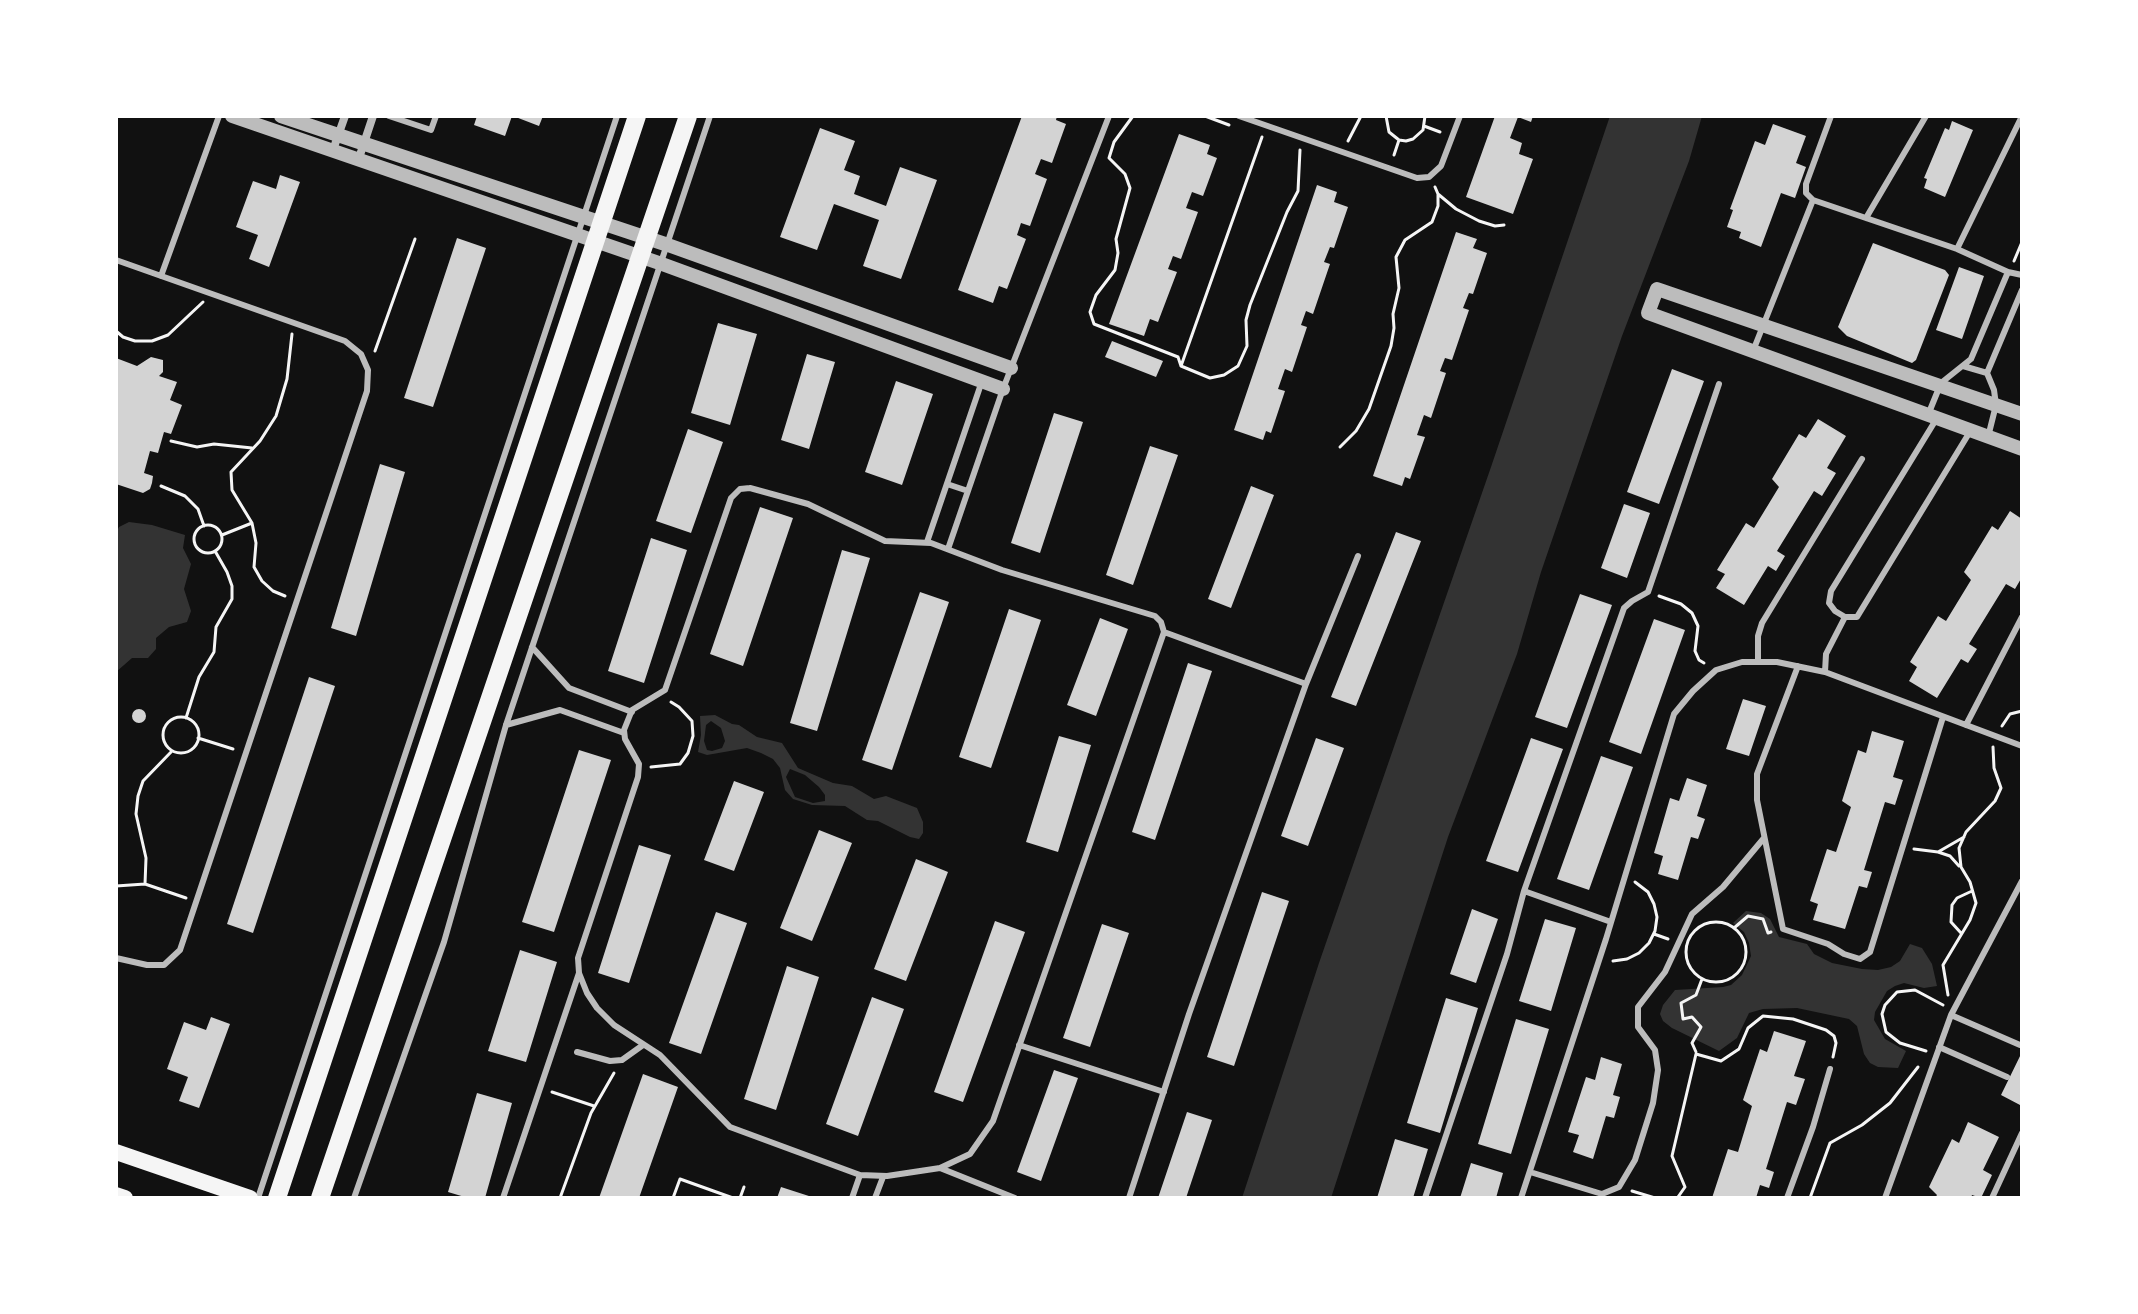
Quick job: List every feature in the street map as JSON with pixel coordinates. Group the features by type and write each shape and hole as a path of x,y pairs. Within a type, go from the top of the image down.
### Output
{"main road":[{"path":"277,1198 593,227 637,116"},
{"path":"320,1198 688,116"},
{"path":"116,1152 250,1198"},
{"path":"116,1195 125,1198"}],"street":[{"path":"232,116 336,143 577,234 593,227"},
{"path":"281,116 336,143"},
{"path":"336,143 345,116"},
{"path":"361,152 373,116"},
{"path":"361,152 593,227 643,248 662,264 1003,389"},
{"path":"643,248 668,245 1011,368"},
{"path":"2022,414 1657,289 1648,313 2022,449"}],"lane":[{"path":"161,276 219,116"},
{"path":"389,116 431,130 436,116"},
{"path":"593,227 617,116"},
{"path":"354,1198 444,942 506,725 710,116"},
{"path":"948,549 1003,389 1109,116"},
{"path":"1239,116 1417,178 1429,177 1441,166 1460,116"},
{"path":"1831,116 1806,184 1806,193 1813,200 1957,249 2008,272 2022,275"},
{"path":"1866,218 1926,116"},
{"path":"1957,249 2022,116"},
{"path":"1753,351 1813,200"},
{"path":"258,1198 577,234"},
{"path":"116,260 345,341 361,354 368,370 367,391 180,950 164,965 147,965 116,958"},
{"path":"1971,430 1857,617 1845,617 1835,611 1829,603 1831,591 1932,416 1940,385 1971,359 2008,272"},
{"path":"1988,437 1996,405 1987,373 2022,290"},
{"path":"1963,366 1987,373"},
{"path":"927,542 983,380"},
{"path":"1425,1198 1507,954 1524,891 1624,608 1648,592 1719,384"},
{"path":"1758,662 1758,636 1762,623 1862,459"},
{"path":"947,484 968,491"},
{"path":"740,489 765,491 798,501 885,541 927,542 948,549 1002,570 1155,616 1164,632 993,1121 970,1154 940,1168 883,1177 860,1175 730,1127 678,1071 660,1055 614,1025 597,1008 579,973 578,958 638,777 639,764 628,747 624,733 632,712 665,690 731,498 740,489"},
{"path":"1129,1198 1306,684 1358,556"},
{"path":"1825,672 1826,654 1845,617"},
{"path":"1966,725 2022,617"},
{"path":"1164,632 1306,684"},
{"path":"532,647 569,688 632,712"},
{"path":"1521,1198 1600,958 1674,714 1716,670 1742,662 1777,662 1825,672 2022,746"},
{"path":"1798,666 1757,774 1757,800 1783,929 1814,938 1844,954 1860,959 1870,952 1877,936 1943,717"},
{"path":"506,725 560,710 624,733"},
{"path":"1530,1172 1602,1194 1619,1187 1635,1160 1653,1103 1658,1070 1655,1050 1638,1027 1638,1007 1665,972 1692,914 1723,887 1764,838"},
{"path":"1885,1198 1951,1011 2022,881"},
{"path":"1524,891 1611,922"},
{"path":"503,1198 579,973"},
{"path":"1951,1011 2020,1045"},
{"path":"577,1052 610,1061 622,1060 643,1045"},
{"path":"1019,1045 1164,1092"},
{"path":"1935,1052 2007,1077"},
{"path":"1787,1198 1830,1069"},
{"path":"1992,1198 2022,1133"},
{"path":"940,1168 1015,1198"},
{"path":"852,1198 860,1175"},
{"path":"875,1198 883,1177"}],"path":[{"path":"1133,116 1114,142 1109,158 1125,174 1130,188 1119,224 1115,270 1096,295 1090,312 1094,324 1178,357 1181,366 1210,378 1224,375 1238,366 1247,346 1246,320 1250,305 1298,191 1300,150"},
{"path":"1342,152 1361,116"},
{"path":"1386,116 1389,132 1399,140 1413,139 1424,126 1425,116"},
{"path":"1424,126 1453,138"},
{"path":"1181,366 1262,137"},
{"path":"1389,168 1399,140"},
{"path":"1429,177 1438,194 1456,209 1479,221 1495,226 1504,225"},
{"path":"1340,447 1364,420 1391,346 1399,288 1396,257 1399,249 1405,240 1432,222 1438,206 1438,194"},
{"path":"368,370 415,239"},
{"path":"2008,272 2022,242"},
{"path":"116,331 135,341 152,341 168,335 211,293"},
{"path":"293,323 287,379 276,416 231,472 232,490 252,523 256,543 254,567 273,591 297,601"},
{"path":"171,441 197,447 214,444 252,448"},
{"path":"161,486 192,502 204,526"},
{"path":"222,535 252,523"},
{"path":"204,526 216,528 222,535 221,544 215,551 206,553 196,545 197,532 204,526"},
{"path":"186,718 199,677 214,652 216,627 232,599 232,586 215,551"},
{"path":"1648,592 1681,604 1692,613 1698,626 1695,651 1699,660 1716,670"},
{"path":"639,764 662,767 680,764 688,753 693,736 692,721 679,707 657,695"},
{"path":"1951,1011 1943,965 1970,920 1976,903 1961,867 1959,848 1975,820 1995,801 2001,788 1991,751 2010,714 2022,711"},
{"path":"145,884 146,858 136,814 138,796 143,781 172,751 189,751 198,738 195,724 186,718 174,718 163,731 165,742 172,751"},
{"path":"198,738 247,753"},
{"path":"1938,852 1964,837"},
{"path":"1904,847 1950,856 1961,867"},
{"path":"1600,958 1614,961 1627,959 1649,943 1655,931 1657,917 1648,892 1625,878"},
{"path":"116,886 145,884 197,902"},
{"path":"1961,933 1951,922 1952,905 1957,898 1972,891"},
{"path":"1734,928 1748,916 1763,919 1768,933 1783,929"},
{"path":"1716,922 1734,928 1745,945 1744,964 1731,979 1712,982 1702,979 1694,973 1686,956 1691,936 1706,924 1716,922"},
{"path":"1671,1198 1680,1198 1685,1187 1672,1156 1696,1054 1692,1043 1701,1027 1692,1017 1683,1019 1681,1003 1696,995 1702,979"},
{"path":"1810,1198 1830,1143 1862,1125 1890,1103 1935,1052 1892,1039 1883,1023 1885,1005 1897,992 1915,990 1951,1011"},
{"path":"1696,1054 1721,1061 1739,1049 1748,1028 1763,1016 1782,1017 1826,1030 1834,1036 1836,1043 1830,1069"},
{"path":"560,1198 594,1106 622,1060"},
{"path":"540,1088 594,1106"},
{"path":"673,1198 680,1179 733,1198"},
{"path":"740,1198 744,1187"},
{"path":"1619,1187 1655,1198"}],"shaded area":[{"path":"1610,116 1702,116 1689,161 1622,336 1541,572 1517,654 1448,837 1331,1198 1242,1198 1319,963"},
{"path":"129,522 185,535 183,548 191,564 184,589 191,611 187,622 169,627 156,638 156,649 148,658 132,658 116,672 116,533 119,527"},
{"path":"715,715 757,737 782,743 798,768 833,783 852,786 874,799 886,796 917,808 923,822 923,833 919,839 910,837 878,821 867,820 845,806 812,805 793,799 785,790 780,768 773,759 761,753 747,748 707,755 698,752 700,716","holes":["711,721 721,728 725,741 722,748 712,751 707,750 704,741 706,725","790,769 805,775 819,787 825,801 813,803 795,797 786,777"]},
{"path":"1746,911 1761,913 1770,919 1779,937 1807,944 1814,954 1832,963 1878,970 1900,961 1910,944 1922,948 1932,964 1937,986 1924,988 1904,983 1895,986 1887,991 1875,1012 1874,1020 1885,1039 1906,1051 1898,1068 1878,1067 1870,1063 1864,1054 1857,1026 1849,1019 1797,1008 1763,1009 1749,1013 1737,1038 1719,1051 1663,1021 1660,1014 1663,1005 1675,990 1723,987 1731,985 1742,975 1751,956 1749,943 1744,932 1733,923"}],"building":[{"path":"477,116 512,116 505,136 474,125"},
{"path":"513,116 543,116 539,126"},
{"path":"1022,116 1057,116 1056,120 1066,124 1052,163 1041,159 1035,174 1047,179 1030,226 1021,223 1017,235 1026,239 1007,289 999,286 993,303 958,290"},
{"path":"1495,116 1533,116 1531,122 1518,117 1510,138 1522,143 1519,154 1533,159 1513,214 1466,197"},
{"path":"1952,121 1973,130 1945,197 1924,188 1927,179 1924,178 1945,128 1949,130"},
{"path":"1773,124 1806,136 1796,163 1806,167 1795,198 1781,193 1761,247 1739,238 1741,232 1727,227 1733,210 1730,209 1755,141 1765,145"},
{"path":"820,128 855,141 844,170 860,176 854,194 886,206 900,167 937,180 901,279 863,266 879,220 834,204 817,250 780,237"},
{"path":"1179,134 1210,145 1207,154 1217,158 1203,196 1192,192 1186,208 1198,212 1181,259 1173,256 1168,269 1177,272 1158,322 1150,319 1144,336 1109,324"},
{"path":"280,175 300,182 269,267 249,259 258,235 236,227 253,181 276,189"},
{"path":"1317,185 1337,192 1334,202 1348,207 1334,248 1330,247 1324,262 1330,264 1313,314 1306,311 1301,325 1307,327 1292,372 1285,369 1278,389 1285,391 1271,433 1266,431 1263,440 1234,430"},
{"path":"1456,232 1477,239 1473,248 1487,253 1473,294 1469,293 1463,308 1469,310 1452,360 1445,358 1440,371 1446,373 1431,418 1424,415 1417,435 1425,437 1410,479 1405,477 1402,486 1373,476"},
{"path":"457,238 486,248 433,407 404,398"},
{"path":"1873,243 1945,270 1949,275 1916,360 1912,363 1847,336 1838,327"},
{"path":"1959,267 1984,276 1962,339 1936,330"},
{"path":"718,323 757,334 730,425 691,413"},
{"path":"1112,341 1163,361 1156,377 1105,357"},
{"path":"807,354 835,362 809,449 781,440"},
{"path":"151,357 163,360 163,372 159,376 177,382 170,400 182,405 171,434 164,432 158,453 150,451 144,473 153,476 152,483 150,489 143,493 116,484 116,358 137,366"},
{"path":"1672,369 1704,381 1659,504 1627,492"},
{"path":"896,381 933,394 902,485 865,472"},
{"path":"1054,413 1083,422 1040,553 1011,543"},
{"path":"1818,419 1846,436 1827,468 1836,473 1822,496 1814,491 1777,551 1785,556 1776,571 1768,566 1744,605 1716,588 1725,574 1717,570 1746,523 1754,528 1779,487 1772,479 1799,434 1806,438"},
{"path":"688,429 723,442 691,533 656,521"},
{"path":"1150,446 1178,455 1133,585 1106,575"},
{"path":"380,464 405,472 356,636 331,628"},
{"path":"1251,486 1274,495 1231,608 1208,599"},
{"path":"1624,504 1650,513 1627,578 1601,568"},
{"path":"760,507 793,518 743,666 710,654"},
{"path":"2010,511 2022,519 2022,577 2015,589 2006,584 1969,644 1977,649 1968,663 1961,659 1937,698 1909,681 1917,667 1910,662 1938,616 1946,621 1971,580 1964,572 1992,526 1998,530"},
{"path":"1396,532 1421,541 1356,706 1331,697"},
{"path":"651,538 687,550 644,683 608,671"},
{"path":"842,550 870,558 817,731 790,723"},
{"path":"920,592 949,602 892,770 862,760"},
{"path":"1580,594 1612,605 1567,728 1535,717"},
{"path":"1009,609 1041,620 991,768 959,757"},
{"path":"1100,618 1128,629 1096,716 1067,705"},
{"path":"1654,619 1685,630 1641,754 1609,742"},
{"path":"1188,663 1212,671 1155,840 1132,832"},
{"path":"309,677 335,686 253,933 227,924"},
{"path":"1743,699 1766,706 1749,756 1726,749"},
{"path":"139,709 146,716 139,723 132,716"},
{"path":"1872,731 1904,741 1893,777 1903,780 1895,805 1885,802 1864,870 1872,872 1867,888 1859,886 1845,929 1813,920 1818,904 1810,901 1827,849 1836,852 1851,807 1842,801 1858,750 1866,753"},
{"path":"1059,736 1091,745 1058,852 1026,842"},
{"path":"1316,738 1344,748 1308,846 1281,836"},
{"path":"1531,738 1563,749 1518,872 1486,861"},
{"path":"579,750 611,760 554,932 522,922"},
{"path":"1601,756 1633,767 1589,890 1557,879"},
{"path":"1687,778 1707,785 1697,816 1705,819 1698,839 1691,837 1678,880 1658,874 1663,856 1654,853 1670,798 1679,801"},
{"path":"734,781 764,792 734,871 704,860"},
{"path":"819,830 852,843 812,941 780,928"},
{"path":"639,845 671,855 629,983 598,973"},
{"path":"916,859 948,872 906,981 874,969"},
{"path":"1262,892 1289,901 1234,1066 1207,1057"},
{"path":"1472,909 1498,919 1476,983 1450,974"},
{"path":"716,912 747,923 701,1054 669,1043"},
{"path":"1545,919 1576,928 1551,1011 1519,1001"},
{"path":"995,921 1025,932 963,1102 934,1092"},
{"path":"1102,924 1129,933 1090,1047 1063,1038"},
{"path":"520,950 557,962 526,1062 488,1051"},
{"path":"787,966 819,977 776,1110 744,1099"},
{"path":"872,997 904,1009 858,1136 826,1124"},
{"path":"1446,998 1478,1008 1440,1133 1407,1123"},
{"path":"211,1017 230,1024 199,1108 179,1101 188,1077 167,1069 184,1022 206,1030"},
{"path":"1516,1019 1549,1029 1511,1154 1478,1144"},
{"path":"1774,1031 1806,1041 1794,1076 1805,1079 1796,1105 1787,1102 1766,1169 1774,1172 1769,1188 1760,1185 1756,1198 1712,1198 1728,1149 1738,1152 1752,1106 1743,1100 1760,1049 1767,1052"},
{"path":"2022,1052 2022,1101 2020,1105 2001,1095"},
{"path":"1601,1057 1622,1064 1613,1095 1620,1097 1614,1118 1606,1116 1593,1159 1573,1152 1579,1135 1568,1132 1586,1077 1595,1080"},
{"path":"1054,1070 1078,1078 1041,1181 1017,1172"},
{"path":"643,1074 678,1087 639,1198 599,1198"},
{"path":"477,1093 512,1103 485,1198 468,1198 448,1192"},
{"path":"1187,1112 1212,1120 1186,1198 1158,1198"},
{"path":"1968,1122 1999,1137 1983,1170 1992,1175 1981,1198 1972,1195 1971,1198 1935,1198 1937,1195 1929,1187 1952,1139 1959,1143"},
{"path":"1395,1139 1428,1149 1413,1198 1377,1198"},
{"path":"1471,1163 1503,1173 1496,1198 1460,1198"},
{"path":"781,1187 812,1197 812,1198 777,1198"}]}
